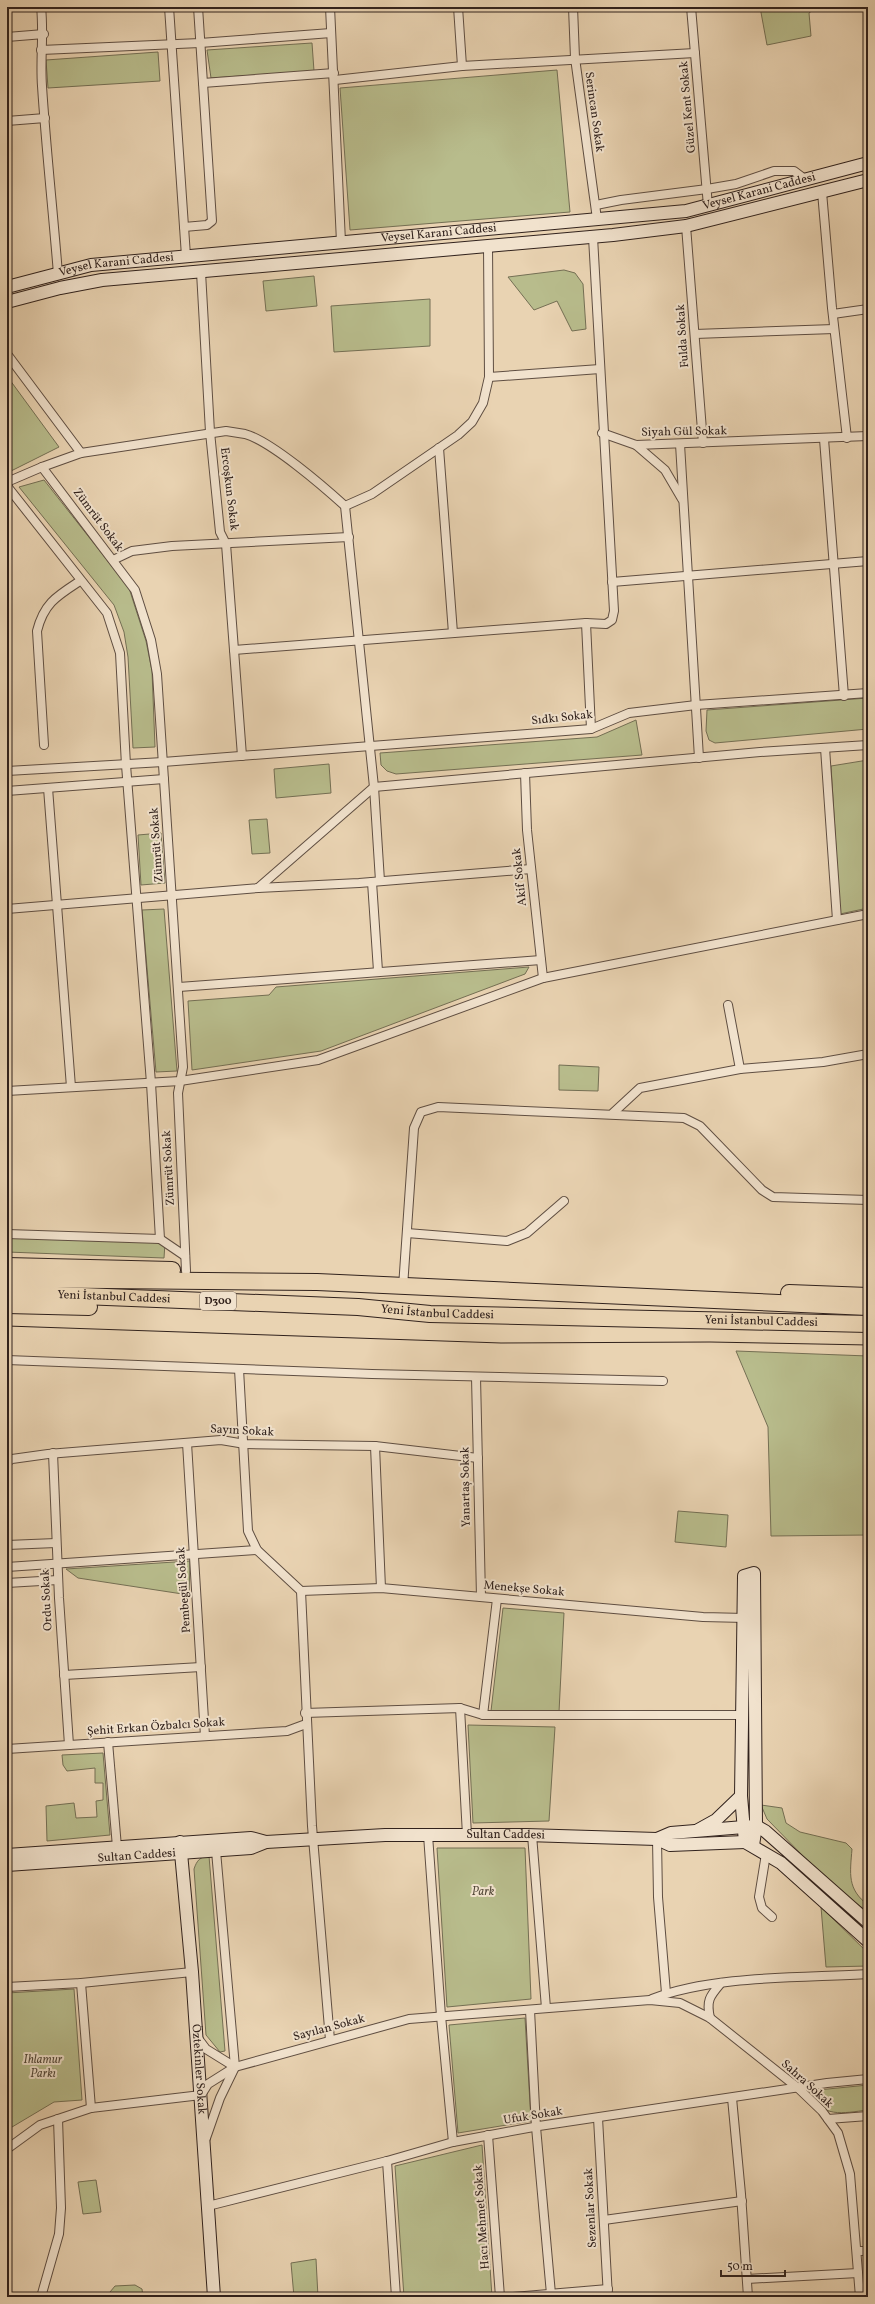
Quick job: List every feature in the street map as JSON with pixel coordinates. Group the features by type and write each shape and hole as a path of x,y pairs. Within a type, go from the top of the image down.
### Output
{"highway":[{"path":"7,1266 186,1263 318,1282"},
{"name":"Yeni İstanbul Caddesi","path":"7,1279 318,1282 552,1294 868,1307"},
{"path":"552,1294 574,1289 607,1288 868,1296"},
{"name":"Yeni İstanbul Caddesi","path":"7,1293 358,1307 430,1314 868,1324"},
{"path":"7,1305 356,1316 430,1314"},
{"path":"549,1316 574,1322 606,1325 868,1334"}],"street":[{"path":"41,7 44,34 41,50 45,118 58,274"},
{"path":"169,7 186,256"},
{"path":"184,227 207,225 212,221 198,7"},
{"path":"330,7 335,77 341,242"},
{"path":"458,7 462,66"},
{"name":"Serincan Sokak","path":"573,7 575,58 597,219"},
{"name":"Güzel Kent Sokak","path":"691,7 708,206"},
{"path":"41,50 200,43 331,33"},
{"path":"7,38 44,34"},
{"path":"203,83 335,77 575,58 695,53"},
{"path":"7,121 45,118"},
{"name":"Veysel Karani Caddesi","path":"7,287 91,265 686,211 868,163"},
{"path":"596,205 621,200 736,184 774,171 794,171 806,180"},
{"name":"Veysel Karani Caddesi","path":"7,302 60,288 102,280 592,237 686,226 868,180"},
{"path":"822,192 832,314 847,438"},
{"name":"Fulda Sokak","path":"686,226 703,444"},
{"path":"234,650 453,632 586,623 606,624 612,620 614,611 602,433 600,369 592,237"},
{"path":"346,506 372,494 439,448 472,422 483,403 489,377 488,246"},
{"name":"Ercoşkun Sokak","path":"201,272 210,432 220,532 226,544 242,756"},
{"path":"832,314 868,308"},
{"path":"695,334 834,329"},
{"path":"7,354 81,453"},
{"path":"489,377 600,369"},
{"path":"7,482 81,453 210,432 226,431 245,435 264,443 329,491 346,506 374,787 378,971"},
{"name":"Siyah Gül Sokak","path":"602,433 636,445 703,444 868,436"},
{"path":"824,439 844,696"},
{"path":"680,444 699,758"},
{"path":"636,445 665,470 683,500"},
{"path":"439,448 453,632"},
{"name":"Zümrüt Sokak","path":"42,467 135,590 151,640 157,674 179,987 183,1067 178,1093 186,1263"},
{"name":"Zümrüt Sokak","path":"7,486 80,581 107,613 120,652 127,782 135,898 151,1083 160,1239"},
{"path":"113,560 132,551 349,536"},
{"path":"612,582 833,562 868,561"},
{"path":"44,745 37,631 40,618 52,599 80,581"},
{"path":"586,623 591,729"},
{"name":"Sıdkı Sokak","path":"7,771 126,765 591,729 628,713 696,705 844,696 868,693"},
{"path":"258,888 374,787 699,758 868,745"},
{"path":"825,748 837,920"},
{"name":"Akif Sokak","path":"525,773 527,830 543,978"},
{"path":"7,791 164,779"},
{"path":"48,788 70,1087"},
{"path":"7,909 258,888 376,882 531,869"},
{"path":"7,1091 180,1081 318,1060 543,978 868,914"},
{"path":"179,987 541,960"},
{"path":"728,1005 740,1069"},
{"path":"613,1113 640,1088 740,1069 823,1062 868,1054"},
{"path":"403,1287 414,1128 420,1112 438,1107 613,1113 684,1118 700,1126 762,1190 773,1197 868,1200"},
{"path":"407,1233 507,1241 527,1233 564,1201"},
{"path":"7,1234 160,1239 186,1263"},
{"path":"7,1360 476,1377 663,1381"},
{"path":"239,1369 245,1444 248,1531 257,1550 300,1591 306,1724 330,2040"},
{"name":"Yanartaş Sokak","path":"476,1377 481,1597"},
{"name":"Sayın Sokak","path":"7,1462 12,1459 53,1453 221,1440 245,1444 374,1446 478,1458"},
{"name":"Pembegül Sokak","path":"187,1443 205,1736"},
{"path":"374,1446 381,1588"},
{"name":"Ordu Sokak","path":"53,1453 57,1564 70,1745"},
{"path":"7,1545 56,1543"},
{"path":"7,1567 257,1550"},
{"path":"749,1844 756,1826 754,1573 744,1576 745,1618 741,1796 742,1828 749,1844 781,1863 868,1941"},
{"path":"7,1583 58,1580"},
{"name":"Menekşe Sokak","path":"300,1591 381,1588 703,1618 745,1618"},
{"path":"484,1715 497,1598"},
{"path":"64,1675 201,1667"},
{"path":"306,1714 460,1708 484,1715 743,1715"},
{"path":"460,1708 466,1835"},
{"name":"Şehit Erkan Özbalcı Sokak","path":"7,1749 287,1731 306,1724"},
{"path":"108,1742 117,1846"},
{"path":"695,1831 716,1820 741,1796"},
{"path":"666,1993 658,1897 657,1839 671,1833 756,1826 765,1831 868,1922"},
{"path":"428,1835 441,2016 453,2142"},
{"name":"Sultan Caddesi","path":"7,1865 180,1848 251,1838 266,1842 385,1836 466,1835 657,1839 670,1845 749,1844"},
{"path":"532,1836 546,2008"},
{"name":"Sultan Caddesi","path":"7,1855 117,1846 216,1851 251,1848 266,1842"},
{"name":"Öztekinler Sokak","path":"180,1848 197,2036 214,2297"},
{"path":"204,2142 220,2098 235,2067 216,1851"},
{"path":"766,1854 759,1897 762,1908 772,1917"},
{"path":"7,1987 81,1983 192,1972"},
{"path":"650,2000 666,1993 722,1983 868,1974"},
{"path":"81,1983 91,2108"},
{"path":"710,2018 707,2004 713,1992 722,1983"},
{"name":"Sayılan Sokak","path":"201,2095 208,2084 235,2067 408,2019 650,2000 680,2003"},
{"name":"Sahra Sokak","path":"680,2003 710,2018 798,2088 828,2119 838,2133 850,2174 860,2297"},
{"path":"530,2010 536,2127 551,2294"},
{"path":"197,2036 206,2049 235,2067"},
{"name":"Ufuk Sokak","path":"208,2206 387,2161 453,2142 488,2135 798,2088 868,2079"},
{"path":"7,2149 40,2125 91,2108 201,2095"},
{"path":"732,2098 742,2201 748,2297"},
{"path":"828,2119 868,2116"},
{"name":"Sezenlar Sokak","path":"598,2118 608,2293"},
{"path":"41,2297 59,2234 61,2208 58,2119"},
{"name":"Hacı Mehmet Sokak","path":"488,2135 500,2297"},
{"path":"387,2161 396,2297"},
{"path":"604,2220 742,2201"},
{"path":"857,2251 868,2250"},
{"path":"747,2279 858,2273"},
{"path":"513,2297 551,2294 608,2293"}],"green space":[{"path":"760,7 817,7 809,13 811,36 767,45"},
{"path":"312,43 314,71 211,78 207,50"},
{"path":"158,52 160,81 48,88 46,60"},
{"path":"557,70 570,212 350,230 340,88"},
{"path":"564,270 575,273 583,284 586,329 572,331 557,301 534,310 508,277"},
{"path":"314,276 317,306 266,311 263,281"},
{"path":"430,299 430,346 334,352 331,306"},
{"path":"7,376 59,447 7,473"},
{"path":"44,480 129,588 146,641 152,671 155,747 133,748 128,657 124,632 114,605 19,487"},
{"path":"868,698 868,729 715,743 709,740 706,731 707,710"},
{"path":"636,720 642,755 396,774 387,771 381,765 380,753 597,737"},
{"path":"868,760 868,908 840,914 831,766"},
{"path":"329,764 331,793 276,798 274,769"},
{"path":"267,819 270,853 252,854 249,820"},
{"path":"161,833 165,883 141,885 138,835"},
{"path":"164,909 177,1071 156,1072 142,910"},
{"path":"529,967 525,974 321,1051 192,1070 188,1001 269,995 276,987"},
{"path":"559,1065 599,1067 598,1091 559,1090"},
{"path":"7,1237 165,1243 164,1258 7,1252"},
{"path":"736,1351 868,1356 868,1535 771,1536 768,1427"},
{"path":"678,1511 728,1515 726,1547 675,1542"},
{"path":"190,1561 189,1595 78,1578 66,1569"},
{"path":"503,1608 564,1613 559,1712 491,1711"},
{"path":"468,1725 555,1727 549,1821 473,1823"},
{"path":"103,1753 110,1835 47,1841 46,1806 74,1803 76,1818 97,1817 96,1801 103,1800 103,1783 95,1783 95,1768 67,1771 63,1765 62,1755"},
{"path":"761,1805 782,1808 786,1823 800,1832 846,1843 852,1849 851,1880 856,1893 868,1905 868,1912 847,1897 804,1857 767,1819"},
{"name":"Park","path":"437,1848 525,1848 531,1999 447,2007"},
{"path":"209,1856 225,2051 220,2052 206,2035 194,1869 199,1860 203,1857"},
{"path":"821,1907 868,1953 868,1966 826,1967"},
{"name":"Ihlamur Parkı","path":"74,1989 82,2100 54,2102 7,2130 7,1993"},
{"path":"525,2018 531,2121 458,2133 449,2025"},
{"path":"868,2085 868,2110 841,2113 826,2110 820,2106 808,2091"},
{"path":"482,2145 492,2297 404,2297 395,2166"},
{"path":"96,2180 101,2212 83,2214 78,2182"},
{"path":"316,2259 318,2297 294,2297 291,2263"},
{"path":"135,2285 142,2289 143,2297 110,2297 110,2292 115,2286"}],"tram line":[{"path":"7,1326 501,1343 710,1342 868,1345"},
{"path":"868,1419 865,1442 868,1461"}]}
